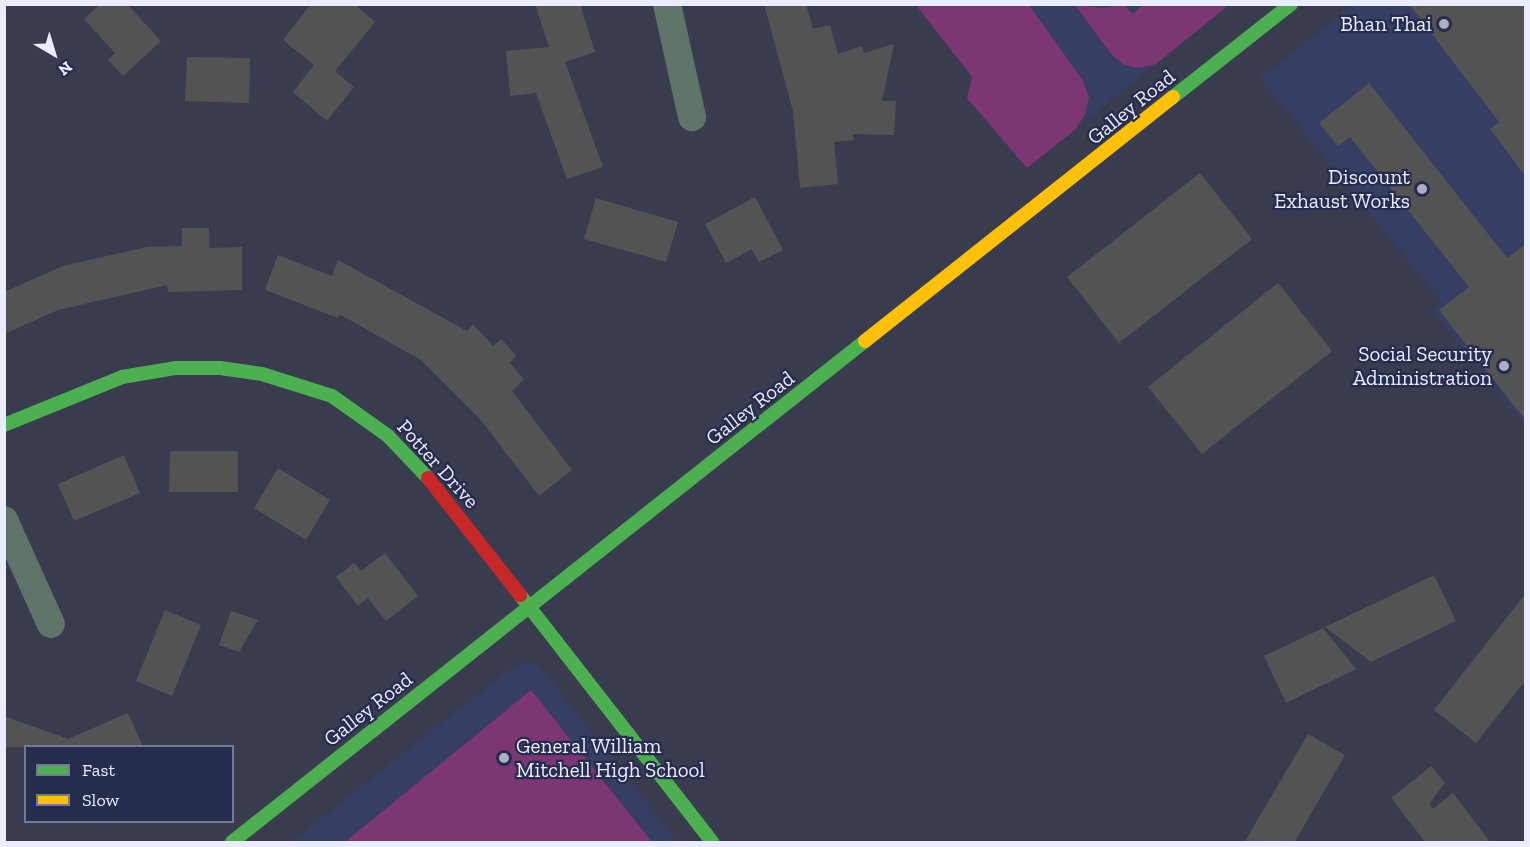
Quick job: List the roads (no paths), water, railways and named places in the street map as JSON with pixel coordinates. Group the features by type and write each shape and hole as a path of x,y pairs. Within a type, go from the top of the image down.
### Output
{"main road":[{"name":"Galley Road","path":"232,843 1291,4"},
{"name":"Potter Drive","path":"4,425 79,392 122,377 176,368 220,368 303,384 332,396 358,413 410,458 530,608 712,843"}],"street":[{"path":"667,4 692,117"},
{"path":"4,520 51,624"}],"place":[{"name":"Bhan Thai","path":"1444,24"},
{"name":"Discount Exhaust Works","path":"1422,189"},
{"name":"Social Security Administration","path":"1504,366"},
{"name":"General William Mitchell High School","path":"504,758"}]}
